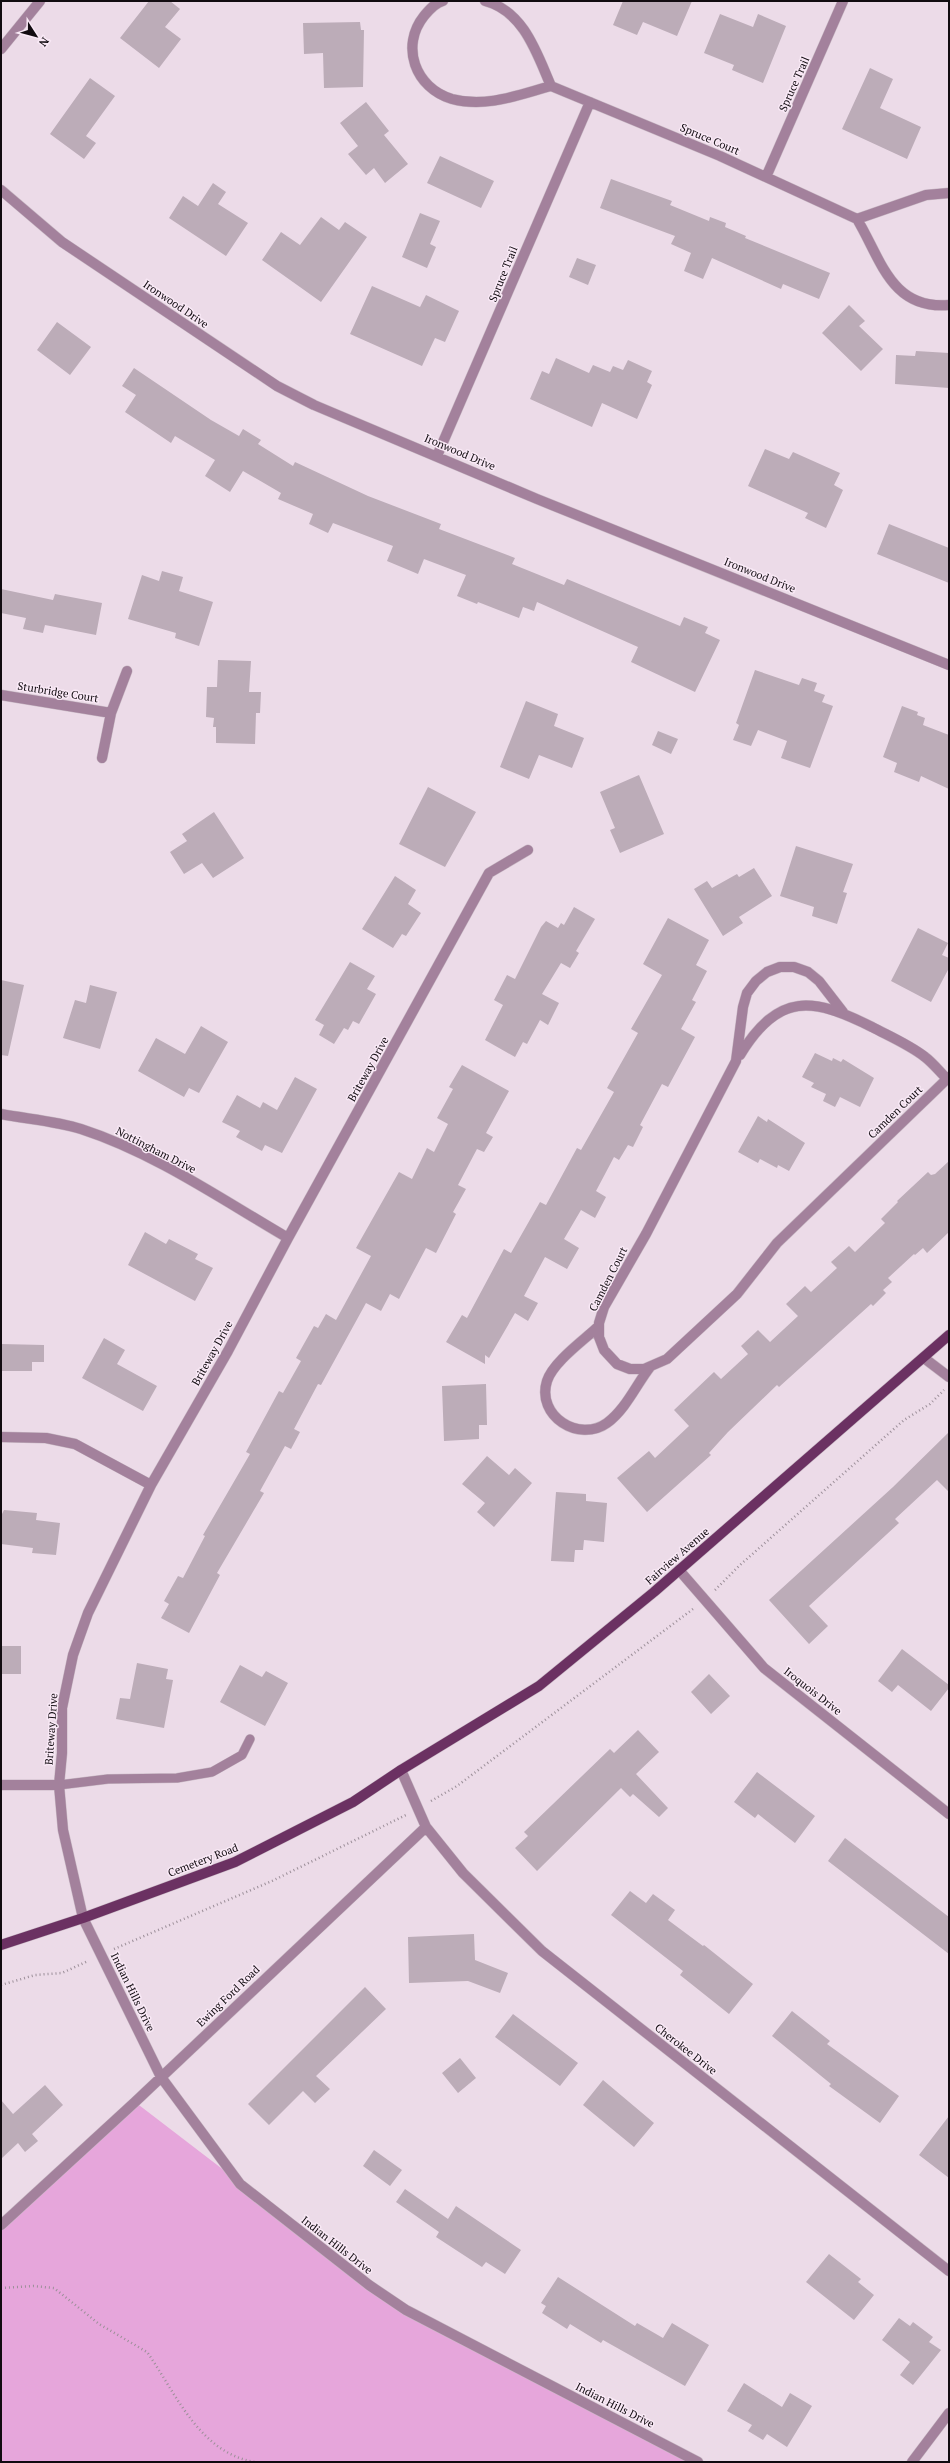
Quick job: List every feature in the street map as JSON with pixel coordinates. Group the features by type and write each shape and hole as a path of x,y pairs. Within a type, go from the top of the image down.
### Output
{"main road":[{"name":"Fairview Avenue","path":"401,1770 539,1686 679,1570 949,1335"},
{"name":"Cemetery Road","path":"1,1945 83,1918 235,1862 353,1802 401,1770"}],"street":[{"path":"1,49 40,1"},
{"path":"443,1 430,9 420,22 412,40 413,60 419,74 429,86 451,98 484,102 498,101 551,86 538,55 518,22 504,8 485,1"},
{"name":"Spruce Trail","path":"766,177 843,1"},
{"name":"Spruce Court","path":"551,86 766,177 857,220"},
{"name":"Spruce Trail","path":"437,456 590,102"},
{"name":"Ironwood Drive","path":"1,190 62,242 277,386 314,405 537,499 949,665"},
{"path":"949,192 926,195 857,220 882,270 896,286 917,301 930,304 949,305"},
{"path":"102,758 111,713 127,671"},
{"name":"Sturbridge Court","path":"1,695 111,713"},
{"name":"Briteway Drive","path":"83,1918 63,1830 59,1785 62,1753 62,1708 73,1655 88,1613 151,1485 228,1351 288,1238 489,874 528,850"},
{"name":"Camden Court","path":"843,1012 819,981 808,972 787,967 767,972 756,981 745,1000 736,1062 646,1234 604,1307 599,1326 601,1344 612,1360 630,1369 637,1370 650,1367 667,1359 737,1294 777,1243 948,1078"},
{"path":"736,1062 760,1027 784,1010 813,1005 843,1012 925,1057 948,1078"},
{"name":"Nottingham Drive","path":"1,1114 80,1129 116,1142 168,1167 288,1238"},
{"path":"599,1326 557,1365 547,1382 545,1393 547,1404 552,1414 561,1422 570,1428 582,1430 594,1429 606,1424 623,1406 650,1367"},
{"path":"924,1358 949,1378"},
{"path":"1,1437 46,1438 76,1444 151,1485"},
{"name":"Iroquois Drive","path":"679,1570 764,1668 949,1814"},
{"path":"401,1770 426,1827"},
{"path":"1,1785 59,1785"},
{"name":"Ewing Ford Road","path":"1,2225 161,2077 426,1827"},
{"name":"Cherokee Drive","path":"426,1827 463,1873 542,1951 949,2272"},
{"name":"Indian Hills Drive","path":"83,1918 161,2077 240,2184 369,2285 434,2326 698,2462"},
{"path":"912,2462 949,2413"}],"lane":[{"path":"59,1785 108,1779 177,1778 212,1772 242,1755 250,1738"}],"path":[{"path":"1,2288 33,2286 54,2288 99,2324 136,2344 147,2352 196,2427 221,2449 245,2460 255,2462"}],"shaded area":[{"path":"135,2102 406,2310 696,2462 1,2462 1,2224"}],"building":[{"path":"149,1 170,1 180,9 165,27 181,39 159,68 120,38"},
{"path":"623,1 692,1 677,36 643,22 637,35 613,25"},
{"path":"720,14 753,27 758,14 786,26 763,83 732,70 734,65 704,53"},
{"path":"360,22 361,30 364,30 363,87 324,88 323,53 304,54 303,23"},
{"path":"870,68 893,79 880,108 921,127 907,159 842,129"},
{"path":"90,78 115,96 86,136 96,143 84,159 50,134"},
{"path":"366,102 389,131 384,135 408,164 385,183 374,168 366,175 348,154 358,146 340,123"},
{"path":"440,156 494,181 481,208 427,183"},
{"path":"611,179 672,201 670,205 709,221 710,217 726,223 725,227 746,236 745,238 830,273 819,299 783,284 781,289 712,258 703,279 684,271 691,253 671,244 675,236 600,208"},
{"path":"213,183 226,192 218,204 248,223 226,256 169,218 183,196 198,206"},
{"path":"420,213 440,221 430,244 436,247 427,268 402,257"},
{"path":"321,217 339,230 345,222 367,237 321,302 262,260 281,232 300,245"},
{"path":"577,258 596,265 588,285 569,277"},
{"path":"372,286 420,307 426,295 459,311 445,342 435,338 422,366 350,334"},
{"path":"849,305 865,321 859,326 883,349 861,371 822,333"},
{"path":"57,322 91,347 70,375 37,350"},
{"path":"916,351 949,353 949,388 895,384 896,355 915,356"},
{"path":"556,358 589,373 593,365 610,372 613,366 623,370 628,360 652,371 647,382 652,385 637,419 602,403 592,427 530,399 542,371 549,374"},
{"path":"134,368 211,420 239,436 243,429 261,440 258,444 293,466 295,462 368,496 441,524 439,529 515,558 512,564 564,585 567,579 680,626 684,617 708,627 705,633 720,640 695,692 631,662 638,647 537,602 534,611 523,607 519,618 478,602 477,604 457,596 466,575 424,559 418,574 387,561 393,546 333,523 328,533 309,524 313,514 278,499 281,493 243,471 230,492 205,476 215,460 175,436 171,443 125,412 136,395 122,386"},
{"path":"765,449 789,459 793,452 840,473 834,485 843,490 826,528 805,518 808,513 748,486"},
{"path":"889,524 949,548 949,583 877,554"},
{"path":"162,571 183,577 179,591 213,602 199,646 175,638 176,633 128,619 142,575 159,581"},
{"path":"1,589 53,600 55,594 102,603 96,635 45,625 43,633 23,629 26,618 1,613"},
{"path":"218,660 251,661 249,692 261,692 260,713 256,713 255,744 216,743 216,727 213,727 214,718 206,717 207,687 217,687"},
{"path":"755,670 799,685 802,678 817,683 814,691 825,695 822,702 833,706 810,768 781,758 787,741 758,730 751,746 733,740 739,725 736,723"},
{"path":"526,701 558,714 554,726 584,738 572,768 539,755 529,779 500,767"},
{"path":"902,706 918,712 917,715 925,718 923,725 949,735 949,789 921,776 919,782 894,772 897,763 883,757"},
{"path":"658,731 678,739 671,754 652,745"},
{"path":"639,775 664,834 620,853 610,830 615,828 600,792"},
{"path":"428,787 476,812 445,867 399,844"},
{"path":"214,812 244,858 213,878 202,863 184,874 170,852 187,841 182,834"},
{"path":"796,846 853,864 843,892 847,893 837,924 812,916 814,907 780,896"},
{"path":"754,868 772,896 739,917 743,923 723,936 694,889 707,881 712,888 737,874 739,877"},
{"path":"395,876 416,890 408,904 421,913 406,936 402,934 393,948 362,929"},
{"path":"574,907 595,919 576,951 579,953 570,968 561,963 542,994 559,1003 548,1025 540,1020 527,1044 523,1042 515,1057 485,1040 503,1005 494,1000 507,975 515,979 541,927 546,921 558,928 561,923 564,925"},
{"path":"668,918 709,940 696,965 707,971 692,1000 696,1002 681,1029 695,1037 668,1087 662,1084 640,1125 643,1127 633,1147 628,1145 619,1160 614,1157 596,1191 606,1197 595,1218 581,1210 564,1239 579,1248 567,1269 545,1257 524,1296 538,1303 528,1321 515,1313 489,1358 485,1355 485,1364 446,1342 462,1315 467,1318 504,1249 511,1253 540,1202 546,1205 577,1148 581,1150 614,1092 607,1088 638,1033 631,1029 662,975 643,964"},
{"path":"918,928 948,943 942,955 949,958 949,968 931,1002 891,981"},
{"path":"350,962 375,976 367,989 376,994 359,1024 353,1021 348,1030 344,1028 334,1044 319,1035 324,1025 315,1020"},
{"path":"1,980 24,985 8,1056 1,1055"},
{"path":"90,985 117,992 100,1049 63,1038 75,1000 86,1003"},
{"path":"201,1026 228,1042 199,1093 189,1088 184,1097 138,1071 156,1038 185,1054"},
{"path":"815,1053 832,1061 833,1058 841,1062 843,1059 874,1078 860,1107 840,1097 835,1107 823,1101 826,1094 811,1087 814,1083 802,1077"},
{"path":"462,1065 509,1091 486,1133 493,1137 484,1152 477,1149 458,1185 466,1189 453,1212 456,1214 436,1253 426,1248 399,1299 390,1294 381,1311 366,1303 321,1385 318,1384 294,1429 300,1432 291,1449 285,1446 260,1491 264,1493 217,1573 220,1575 189,1633 161,1618 169,1604 164,1601 178,1576 183,1578 205,1536 203,1535 250,1454 246,1452 279,1391 283,1393 301,1361 296,1358 314,1326 318,1328 326,1314 336,1320 371,1256 356,1248 399,1172 412,1179 427,1148 434,1152 448,1124 437,1118 453,1089 449,1087"},
{"path":"295,1077 317,1089 282,1153 265,1145 262,1151 236,1137 240,1131 222,1122 237,1095 260,1108 263,1102 277,1110"},
{"path":"758,1116 767,1122 768,1119 805,1143 789,1171 778,1165 777,1168 760,1159 758,1163 738,1152"},
{"path":"949,1161 949,1232 927,1253 923,1248 915,1255 914,1254 888,1278 892,1282 883,1290 886,1293 873,1306 871,1304 779,1387 777,1385 728,1432 709,1453 711,1455 647,1512 617,1478 649,1451 655,1458 689,1426 674,1410 714,1372 721,1379 748,1354 741,1346 758,1330 770,1342 798,1316 786,1304 805,1286 811,1292 837,1268 831,1262 849,1246 855,1252 885,1223 881,1219 898,1202 897,1201 928,1172 931,1175 935,1174"},
{"path":"145,1232 166,1244 169,1239 198,1254 195,1259 213,1268 195,1301 128,1265"},
{"path":"104,1338 125,1350 117,1364 157,1386 143,1411 82,1378"},
{"path":"1,1344 44,1345 44,1362 32,1362 32,1371 1,1371"},
{"path":"486,1384 487,1425 479,1425 479,1439 444,1441 442,1386"},
{"path":"949,1432 949,1492 937,1480 895,1519 899,1523 809,1606 828,1626 809,1644 769,1600 893,1487"},
{"path":"487,1456 509,1475 515,1468 532,1483 494,1527 477,1512 485,1503 462,1484"},
{"path":"556,1492 586,1494 586,1501 607,1503 604,1542 584,1540 583,1550 575,1550 574,1562 551,1561"},
{"path":"4,1510 37,1513 36,1520 60,1523 56,1555 32,1553 33,1548 1,1544 1,1516"},
{"path":"1,1646 21,1646 21,1674 1,1674"},
{"path":"902,1649 949,1685 949,1688 931,1711 898,1685 892,1692 878,1681"},
{"path":"137,1663 168,1669 166,1679 173,1680 164,1728 116,1719 120,1698 130,1699"},
{"path":"240,1665 262,1677 266,1671 288,1683 265,1726 220,1702"},
{"path":"709,1674 730,1696 711,1714 691,1692"},
{"path":"638,1730 659,1752 636,1774 668,1808 659,1817 633,1794 630,1797 621,1788 537,1871 515,1848 528,1836 524,1832 610,1749 614,1753"},
{"path":"757,1772 815,1816 795,1843 758,1814 755,1818 734,1802"},
{"path":"845,1838 949,1917 949,1954 828,1861"},
{"path":"630,1891 646,1903 653,1894 675,1910 668,1920 703,1946 704,1945 753,1984 729,2014 680,1975 683,1971 611,1915"},
{"path":"474,1934 475,1960 508,1973 500,1993 468,1981 409,1983 408,1937"},
{"path":"365,1987 386,2009 316,2076 330,2089 315,2103 303,2091 269,2125 248,2104"},
{"path":"792,2011 830,2041 827,2044 899,2096 880,2123 829,2086 831,2084 772,2036"},
{"path":"513,2014 578,2063 560,2086 495,2037"},
{"path":"460,2058 476,2078 458,2093 442,2073"},
{"path":"603,2080 654,2123 634,2147 583,2105"},
{"path":"45,2085 63,2105 32,2134 38,2141 25,2152 18,2143 1,2159 1,2100 13,2114"},
{"path":"949,2116 949,2178 919,2155"},
{"path":"374,2150 402,2170 390,2186 363,2166"},
{"path":"405,2189 448,2219 456,2206 521,2250 505,2274 486,2262 482,2267 436,2237 439,2232 396,2202"},
{"path":"829,2254 861,2279 858,2282 874,2295 854,2320 806,2282"},
{"path":"558,2277 635,2326 637,2323 663,2338 672,2323 709,2345 685,2386 603,2340 601,2343 570,2324 567,2329 542,2313 546,2306 541,2303"},
{"path":"899,2318 910,2326 913,2322 933,2337 929,2342 941,2350 913,2385 900,2375 910,2362 882,2340"},
{"path":"744,2383 782,2407 790,2393 812,2406 787,2447 767,2434 763,2440 748,2431 752,2425 727,2411"}]}
